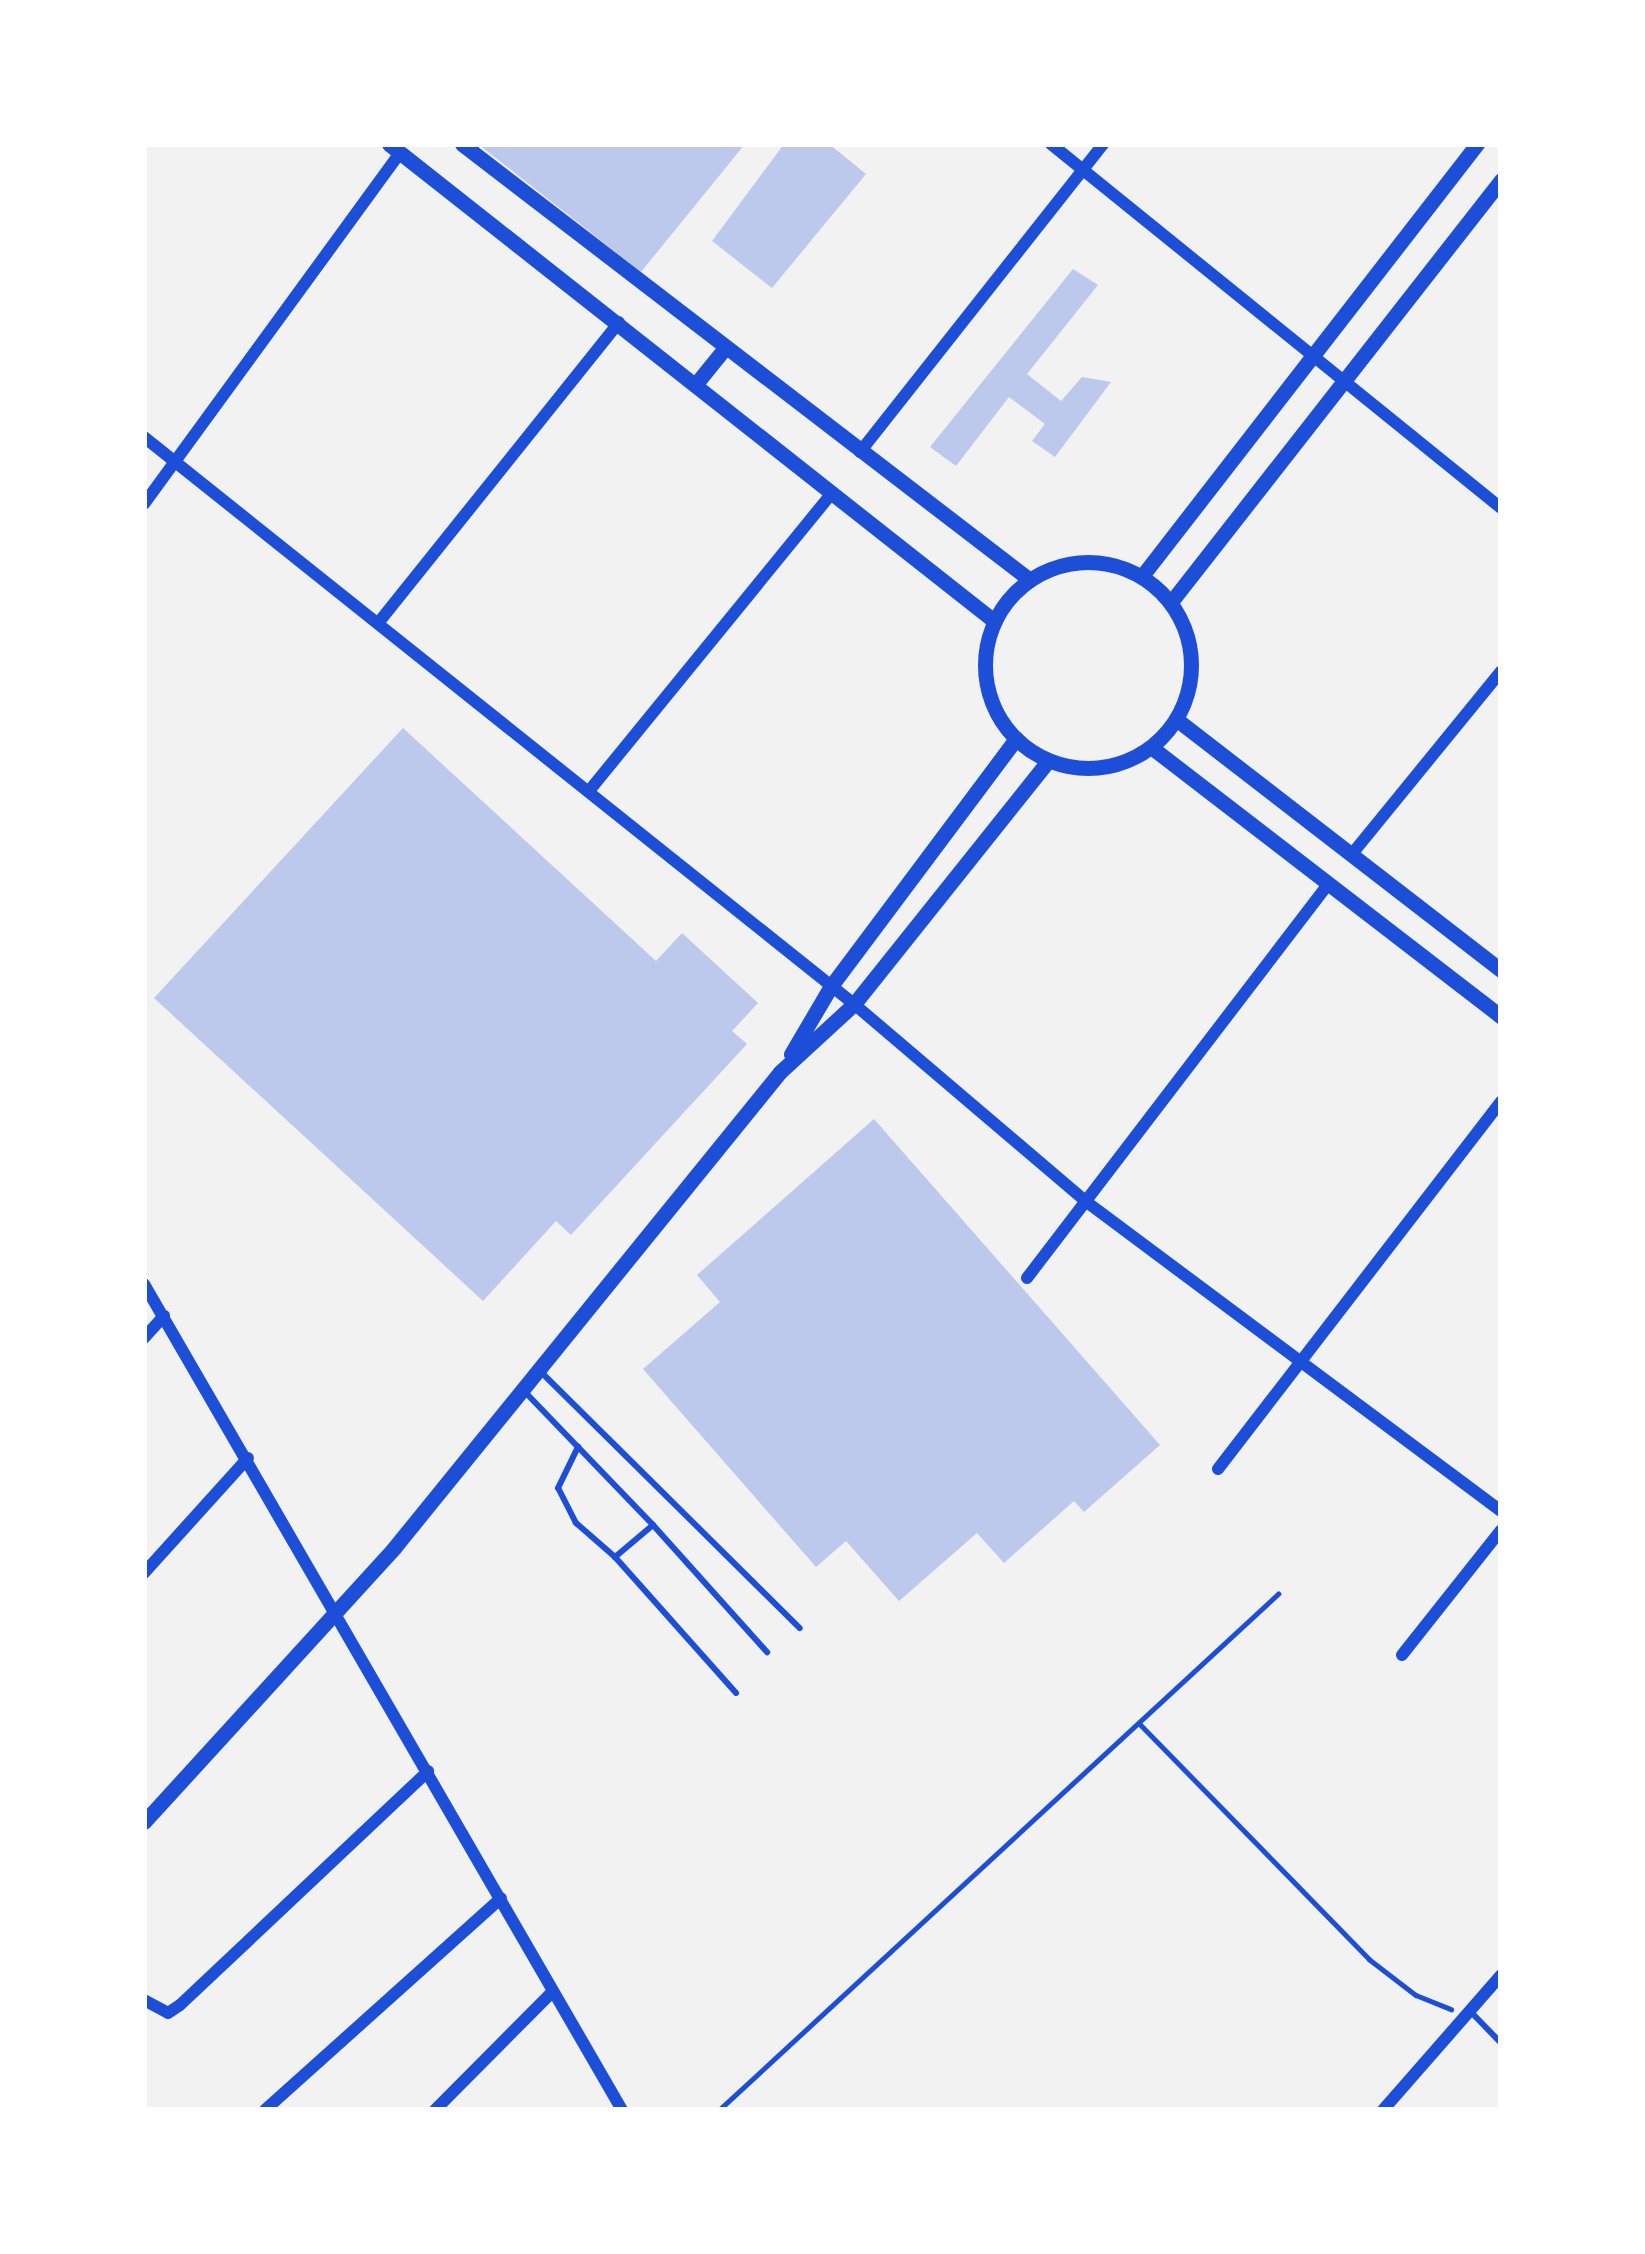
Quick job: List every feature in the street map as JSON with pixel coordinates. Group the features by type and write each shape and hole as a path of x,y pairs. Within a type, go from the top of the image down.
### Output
{"street":[{"path":"461,144 1030,580"},
{"path":"1051,144 1313,362 1501,508"},
{"path":"860,452 1103,144"},
{"path":"1142,576 1313,362 1477,144"},
{"path":"144,504 394,148 994,621"},
{"path":"1172,602 1501,180"},
{"path":"380,622 619,322"},
{"path":"695,385 725,348"},
{"path":"144,437 854,1004 1084,1200 1501,1510"},
{"path":"589,791 830,495"},
{"path":"1082,561 1142,576 1172,602 1192,662 1176,719 1150,748 1082,769 1048,760 1016,739 986,683 994,621 1030,580 1082,561"},
{"path":"1352,854 1501,670"},
{"path":"1176,719 1501,970"},
{"path":"780,1072 831,986 1016,739"},
{"path":"1150,748 1501,1017"},
{"path":"144,1822 336,1611 780,1072 854,1004 1048,760"},
{"path":"1027,1277 1327,885"},
{"path":"1218,1469 1501,1101"},
{"path":"144,1284 622,2110"},
{"path":"144,1338 164,1316"},
{"path":"144,1573 248,1458"},
{"path":"1402,1655 1501,1530"},
{"path":"144,2000 168,2013 428,1771"},
{"path":"265,2110 501,1898"},
{"path":"1383,2110 1501,1975"},
{"path":"435,2110 551,1993"},
{"path":"280,2096 293,2110"}],"lane":[{"path":"538,1370 800,1628"},
{"path":"523,1389 767,1652"},
{"path":"578,1447 558,1488 576,1523 615,1557 736,1693"},
{"path":"615,1557 653,1525"},
{"path":"1471,2012 1501,2043"}],"path":[{"path":"719,2110 1278,1594"},
{"path":"1139,1723 1369,1959 1415,1995 1471,2012"}],"building":[{"path":"478,144 745,144 641,272"},
{"path":"784,144 829,144 866,174 772,288 712,241"},
{"path":"1073,269 1098,285 1027,374 1061,401 1082,377 1111,382 1055,457 1032,441 1045,424 1009,397 956,466 930,447"},
{"path":"403,728 656,961 682,933 758,1003 732,1031 747,1044 571,1235 556,1221 483,1301 154,998"},
{"path":"874,1119 1160,1445 1084,1512 1074,1501 1004,1563 977,1533 899,1601 846,1541 816,1567 643,1369 720,1302 697,1275"}]}
